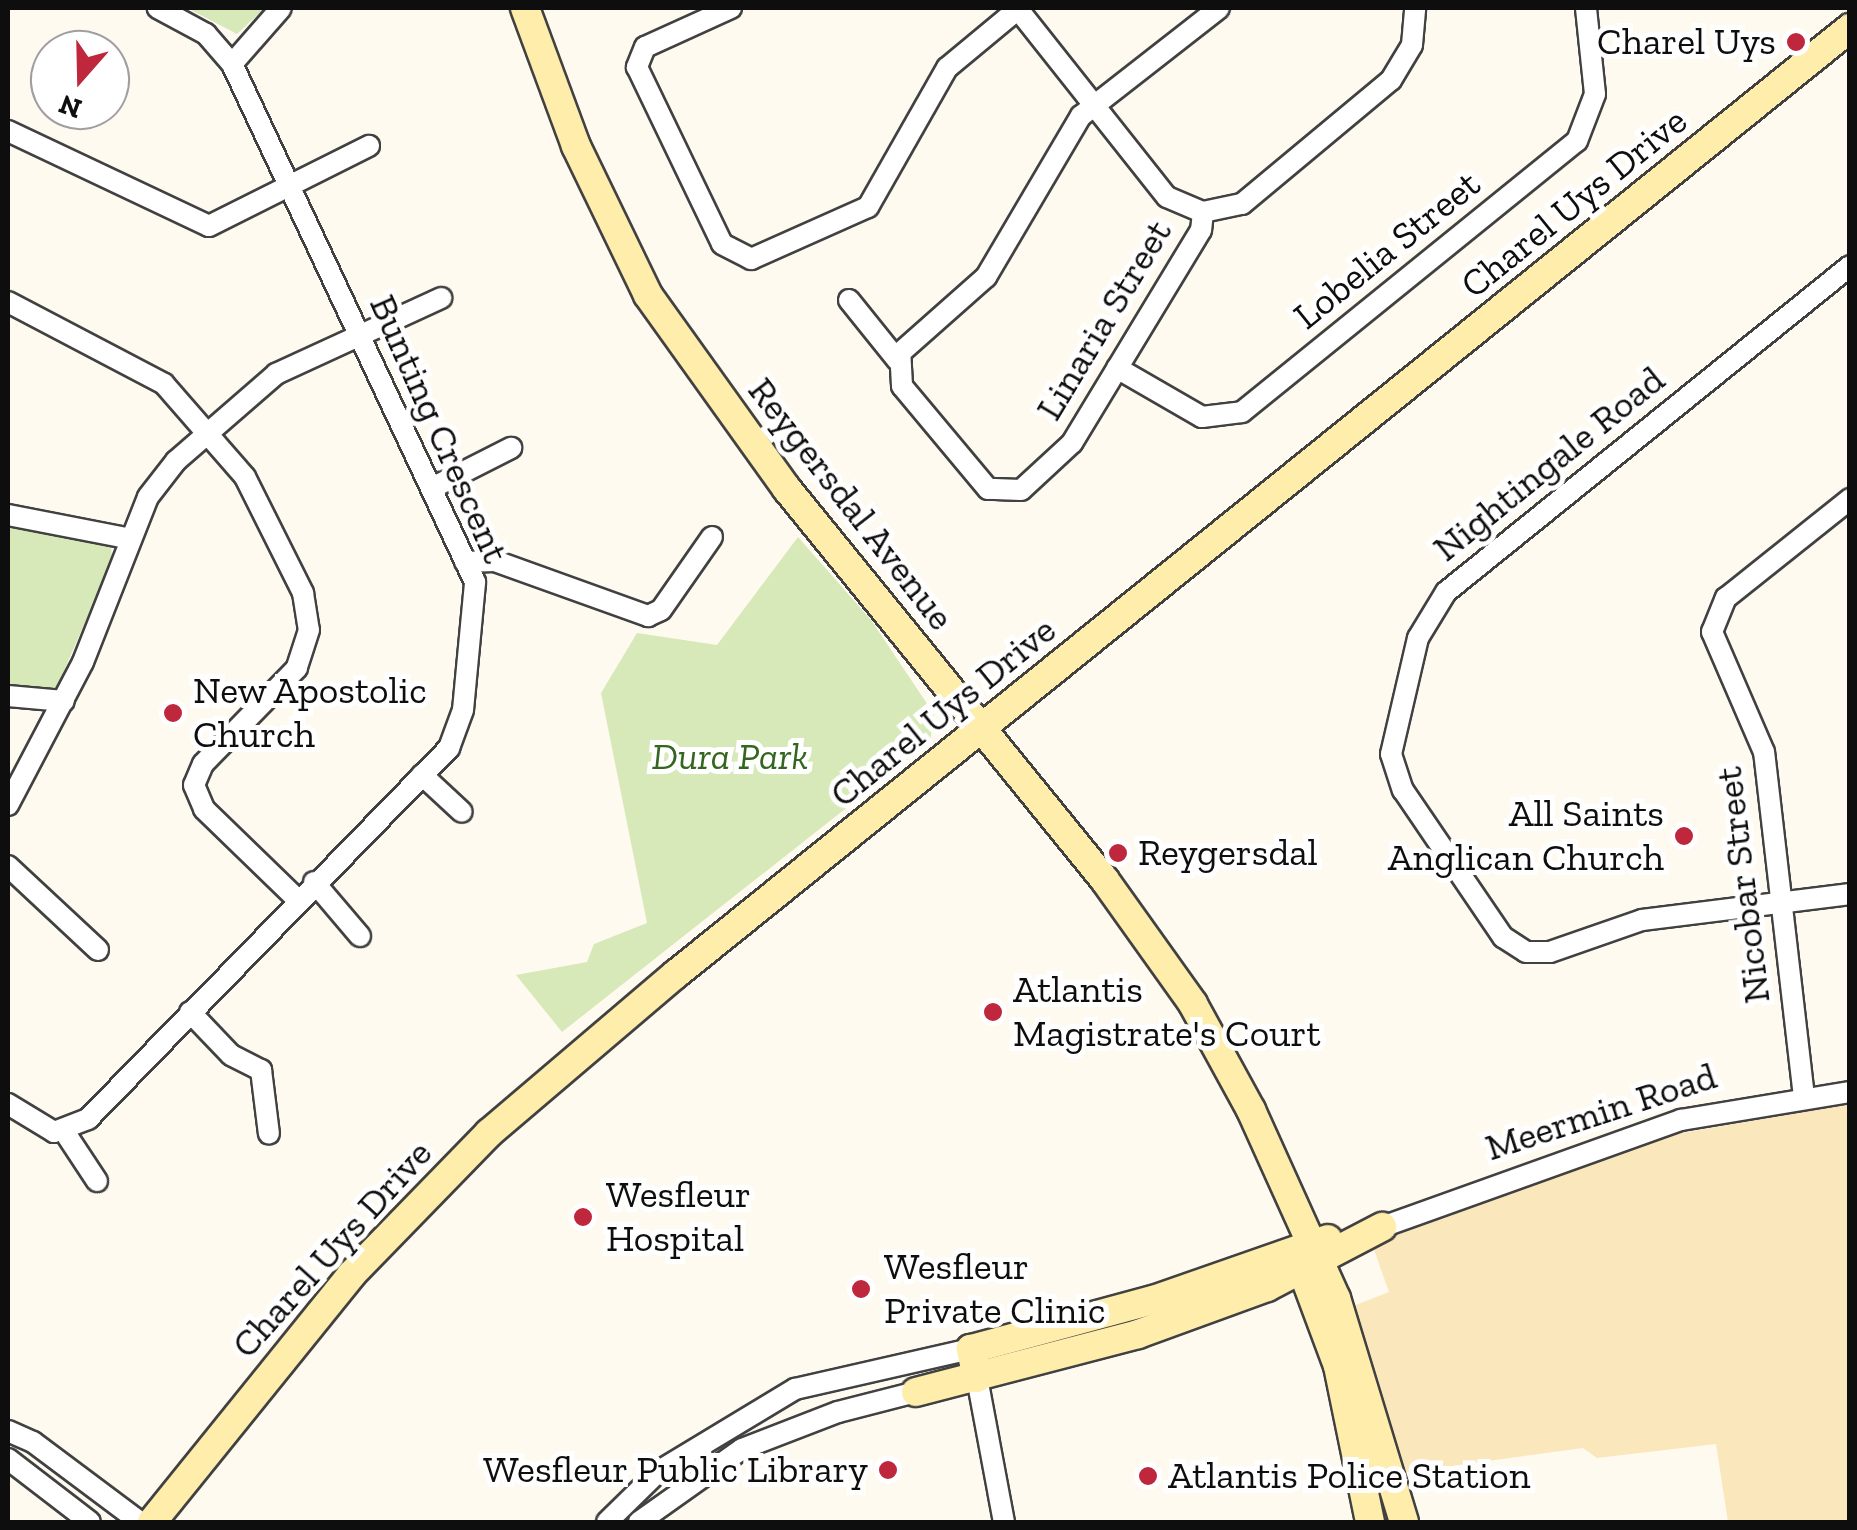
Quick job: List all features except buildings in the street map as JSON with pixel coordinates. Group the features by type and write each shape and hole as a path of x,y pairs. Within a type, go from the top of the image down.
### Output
{"main road":[{"name":"Reygersdal Avenue","path":"524,8 576,146 648,295 787,490 1154,943 1193,1004 1251,1110 1298,1217 1344,1389 1370,1522"},
{"name":"Charel Uys Drive","path":"152,1522 351,1276 489,1134 982,727 1850,28"},
{"name":"Meermin Road","path":"1307,1257 1382,1227"},
{"name":"Reygersdal Avenue","path":"1307,1257 1342,1314 1404,1522"},
{"path":"977,1378 971,1349 1307,1257"},
{"path":"916,1392 1138,1334 1307,1257"}],"street":[{"name":"Bunting Crescent","path":"64,1131 88,1119 314,882 449,748 464,710 474,582 232,64 206,34 158,8"},
{"path":"232,64 281,8"},
{"path":"731,8 645,47 637,67 722,244 751,260 868,207 942,75 1017,8 1166,197 1203,212 1242,204 1391,80 1412,45 1415,8"},
{"path":"898,361 905,347 986,277 1081,116 1219,8"},
{"name":"Lobelia Street","path":"1117,368 1202,417 1242,412 1577,141 1595,94 1586,8"},
{"path":"8,132 199,225 228,221 368,146"},
{"name":"Linaria Street","path":"849,300 898,361 902,386 983,484 1001,494 1021,490 1060,457 1201,230 1203,212"},
{"name":"Nightingale Road","path":"1850,266 1446,592 1418,638 1391,740 1403,790 1503,937 1517,948 1550,952 1642,920 1850,894"},
{"path":"8,805 64,701 160,480 208,431 276,374 441,298"},
{"path":"8,302 158,378 245,476 303,593 309,630 288,680 203,764 195,794 298,900"},
{"path":"432,488 511,448"},
{"name":"Nicobar Street","path":"1804,1097 1778,901 1764,752 1750,710 1716,653 1714,622 1726,598 1850,499"},
{"path":"8,515 131,540"},
{"path":"465,562 494,562 648,616 661,610 712,537"},
{"path":"8,696 64,701"},
{"path":"422,775 462,812"},
{"path":"8,866 98,950"},
{"path":"314,882 360,936"},
{"path":"190,1012 231,1056 261,1070 269,1134"},
{"name":"Meermin Road","path":"1382,1227 1681,1120 1850,1092"},
{"path":"8,1104 36,1126 64,1131 97,1181"},
{"path":"607,1522 659,1471 795,1389 971,1349"},
{"path":"977,1378 1004,1522"},
{"path":"639,1522 742,1449 838,1412 916,1392"},
{"path":"8,1431 34,1442 140,1522"},
{"path":"8,1458 90,1522"}],"green space":[{"path":"187,8 265,8 237,34"},
{"path":"8,523 111,547 112,559 55,692 8,687"},
{"name":"Dura Park","path":"798,537 871,620 934,714 930,742 562,1032 516,975 587,962 594,944 647,923 601,693 637,633 717,645"}],"sand":[{"path":"1849,1104 1849,1522 1728,1522 1716,1444 1597,1458 1583,1448 1400,1473 1348,1308 1389,1292 1372,1244 1671,1135"}],"place":[{"name":"Charel Uys","path":"1796,42"},
{"name":"New Apostolic Church","path":"173,713"},
{"name":"All Saints Anglican Church","path":"1684,836"},
{"name":"Reygersdal","path":"1118,853"},
{"name":"Atlantis Magistrate's Court","path":"993,1012"},
{"name":"Wesfleur Hospital","path":"583,1217"},
{"name":"Wesfleur Private Clinic","path":"861,1289"},
{"name":"Wesfleur Public Library","path":"888,1470"},
{"name":"Atlantis Police Station","path":"1148,1476"}]}
